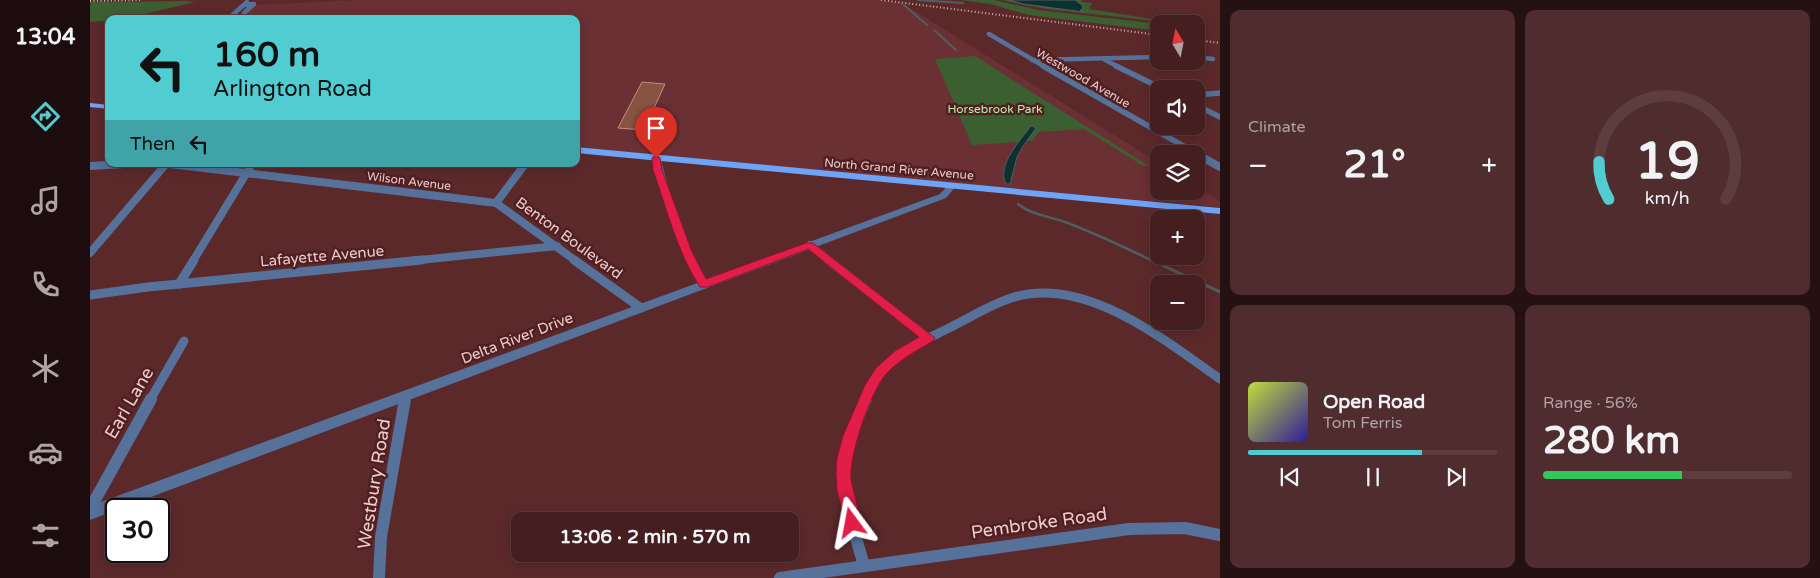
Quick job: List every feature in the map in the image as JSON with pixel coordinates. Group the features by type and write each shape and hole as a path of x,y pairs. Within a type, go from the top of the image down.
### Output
{"main road":[{"path":"90,105 105,106"},
{"name":"North Grand River Avenue","path":"580,150 1220,211"}],"street":[{"path":"233,15 249,0"},
{"path":"245,15 262,0"},
{"path":"244,5 254,4 244,15"},
{"name":"Westwood Avenue","path":"989,34 1220,167"},
{"path":"1032,60 1072,57 1150,57"},
{"path":"1102,58 1150,82"},
{"path":"1205,58 1213,59"},
{"path":"1205,94 1220,93"},
{"path":"1205,110 1220,117"},
{"path":"656,158 658,170 687,252 696,273 704,284"},
{"path":"90,166 105,165"},
{"path":"90,253 163,167"},
{"name":"Wilson Avenue","path":"193,167 496,203"},
{"path":"179,284 250,167"},
{"name":"Benton Boulevard","path":"523,167 496,203 641,308"},
{"name":"Delta River Drive","path":"90,511 406,396 943,196 952,186"},
{"path":"810,245 928,338"},
{"name":"Lafayette Avenue","path":"90,296 179,284 557,246"},
{"path":"864,566 845,490 844,458 850,436 872,385 881,371 897,356 928,338 1017,296 1034,293 1065,294 1110,309 1151,333 1220,379"},
{"name":"Earl Lane","path":"90,511 94,499 184,341"},
{"name":"Westbury Road","path":"379,578 381,537 406,396"},
{"name":"Pembroke Road","path":"780,578 1129,529 1185,528 1220,536"}],"shaded area":[{"path":"360,0 879,0 902,3 1150,157 1150,200 1205,200 1205,192 1220,201 1220,207 580,149 580,15 245,15 257,5"}],"green space":[{"path":"960,0 994,0 1038,10 1150,23 1150,30 1029,15 990,4"},
{"path":"1001,0 1082,0 1081,2 1092,3 1089,9 1150,19 1150,20 1047,9"},
{"path":"90,2 195,2 141,15 105,15 105,21 90,22"},
{"name":"Horsebrook Park","path":"975,56 1149,166 1143,166 1084,129 1039,132 1032,141 972,145 935,59"}],"water":[{"path":"1009,0 1075,0 1082,5 1083,9 1080,10 1084,12 1023,4"},
{"path":"1031,126 1036,128 1017,157 1010,184 1006,184 1004,169 1007,161 1016,145"}],"building":[{"path":"642,82 665,84 644,130 618,128"}],"waterway":[{"path":"918,0 963,3"},
{"path":"904,5 927,25"},
{"path":"934,30 956,50"},
{"path":"1018,204 1034,213 1065,222 1150,260"},
{"path":"1162,265 1220,292"}],"railway":[{"path":"90,1 141,0"},
{"path":"881,0 1150,34"},
{"path":"1205,41 1220,43"}],"route":[{"path":"656,158 658,170 687,252 696,273 704,284 810,245 928,338 908,348 891,360 881,371 872,385 850,436 844,458 843,474 852,523"}]}
